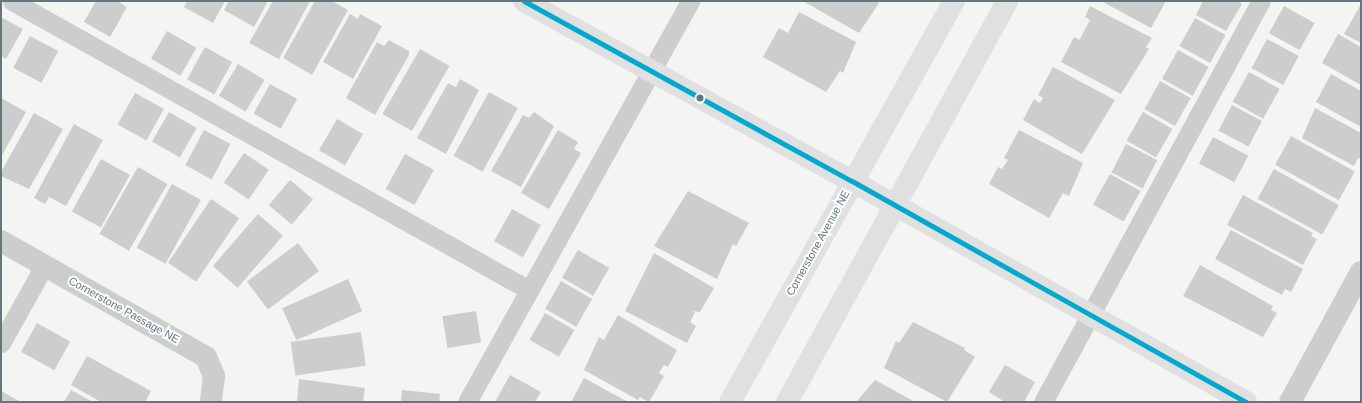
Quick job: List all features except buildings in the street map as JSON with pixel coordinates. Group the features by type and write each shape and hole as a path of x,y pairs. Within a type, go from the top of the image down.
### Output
{"street":[{"path":"524,1 852,180 895,206 1246,402"},
{"name":"Cornerstone Avenue NE","path":"730,402 852,180 954,1"},
{"path":"787,402 1007,1"},
{"name":"Cornerstone Passage NE","path":"1,241 206,357 214,376 212,402"},
{"path":"1290,402 1361,272"}],"lane":[{"path":"12,1 529,290"},
{"path":"467,402 690,1"},
{"path":"1043,402 1261,1"},
{"path":"1,343 44,266"}],"transit line":[{"path":"524,1 852,181 1246,402"}]}
